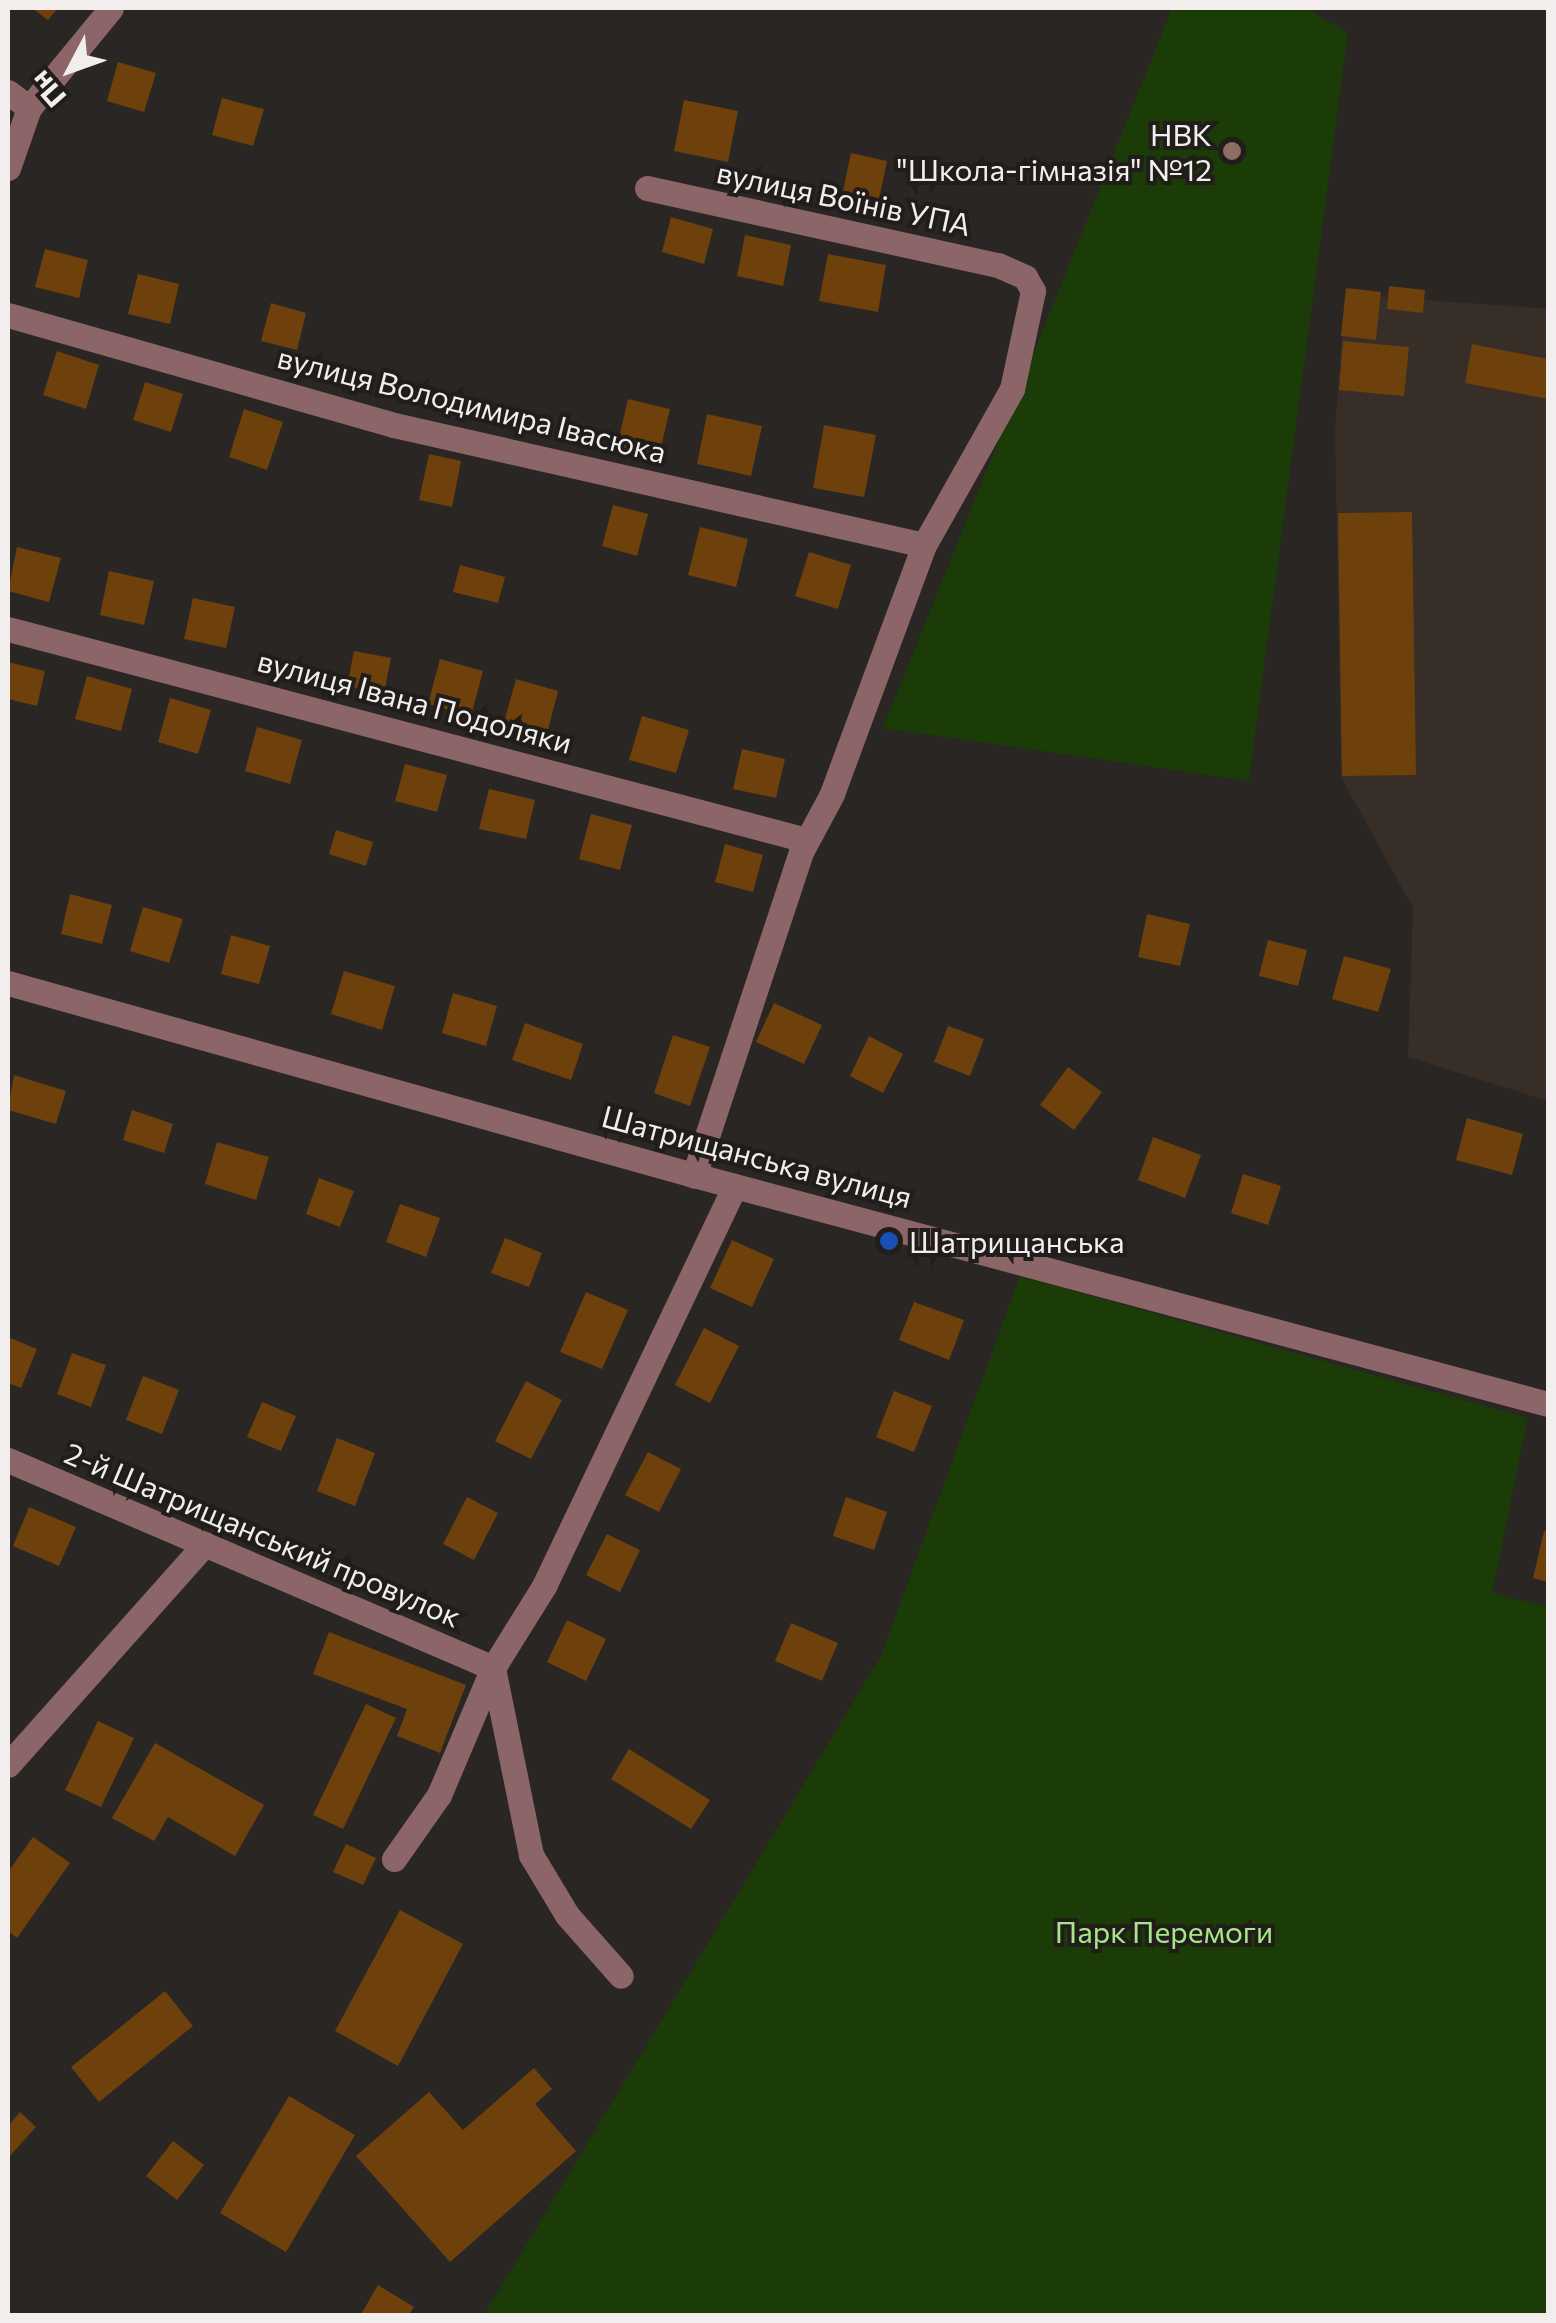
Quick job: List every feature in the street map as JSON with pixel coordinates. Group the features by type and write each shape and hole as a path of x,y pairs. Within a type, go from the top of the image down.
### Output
{"street":[{"path":"8,168 29,108 111,8"},
{"path":"8,92 29,108"},
{"name":"вулиця Воїнів УПА","path":"647,188 998,265 1025,277 1034,309 1017,376 924,546"},
{"name":"вулиця Володимира Івасюка","path":"8,315 394,425 924,546"},
{"path":"694,1176 806,840 832,794 924,546"},
{"name":"вулиця Івана Подоляки","path":"8,630 806,840"},
{"name":"Шатрищанська вулиця","path":"8,983 694,1176 1548,1404"},
{"path":"394,1859 439,1795 493,1668 544,1586 735,1186"},
{"name":"2-й Шатрищанський провулок","path":"8,1460 493,1668"},
{"path":"8,1765 205,1544"},
{"path":"493,1668 531,1855 567,1916 622,1976"}],"shaded area":[{"path":"1345,294 1548,309 1548,1101 1408,1057 1413,908 1341,777 1335,429"}],"green space":[{"path":"1172,8 1306,8 1348,33 1249,781 883,728"},
{"name":"Парк Перемоги","path":"1020,1276 1528,1418 1492,1593 1548,1607 1548,2315 484,2315 881,1656"}],"building":[{"path":"32,8 58,8 48,20"},
{"path":"118,62 156,73 144,112 107,101"},
{"path":"222,98 264,109 253,146 212,135"},
{"path":"684,100 738,111 728,162 674,151"},
{"path":"851,153 887,161 879,199 843,191"},
{"path":"671,217 713,229 704,264 662,252"},
{"path":"745,235 791,245 783,286 737,276"},
{"path":"45,249 88,260 79,298 35,287"},
{"path":"828,254 886,265 878,312 819,301"},
{"path":"138,274 179,284 170,324 128,314"},
{"path":"1389,286 1425,290 1423,313 1387,309"},
{"path":"1346,288 1381,292 1376,340 1341,336"},
{"path":"271,303 306,313 297,350 261,341"},
{"path":"1343,341 1409,347 1404,396 1339,390"},
{"path":"1472,344 1548,359 1548,399 1465,383"},
{"path":"57,351 99,365 86,409 43,395"},
{"path":"145,382 183,394 171,432 133,420"},
{"path":"628,399 670,409 658,460 616,450"},
{"path":"244,409 283,422 267,470 229,457"},
{"path":"707,414 762,426 751,476 697,464"},
{"path":"824,425 876,435 864,497 813,488"},
{"path":"429,454 461,461 452,507 419,500"},
{"path":"613,505 648,514 637,556 602,546"},
{"path":"1412,512 1416,775 1342,776 1338,513"},
{"path":"700,527 748,539 736,587 688,575"},
{"path":"17,547 61,558 49,602 8,591"},
{"path":"809,552 851,565 838,609 795,596"},
{"path":"460,565 505,577 498,603 453,592"},
{"path":"109,571 154,581 144,625 100,615"},
{"path":"193,598 235,607 226,648 184,639"},
{"path":"354,651 391,658 384,693 347,686"},
{"path":"440,659 483,671 471,716 428,704"},
{"path":"8,662 45,671 37,706 8,699"},
{"path":"87,676 132,689 121,731 75,719"},
{"path":"516,679 558,691 546,738 503,726"},
{"path":"170,698 211,710 198,754 158,742"},
{"path":"642,716 689,730 676,773 629,760"},
{"path":"257,727 302,740 290,784 245,771"},
{"path":"742,749 785,759 776,798 733,789"},
{"path":"405,764 447,775 437,812 395,801"},
{"path":"489,789 535,800 526,839 479,829"},
{"path":"591,814 632,825 620,870 579,859"},
{"path":"336,830 373,842 366,866 329,854"},
{"path":"725,844 763,855 753,892 715,882"},
{"path":"70,894 112,905 102,944 61,934"},
{"path":"143,907 183,919 169,963 130,951"},
{"path":"1147,914 1190,924 1180,966 1138,957"},
{"path":"231,935 270,946 259,984 221,974"},
{"path":"1268,940 1307,950 1298,986 1259,976"},
{"path":"1344,956 1391,969 1378,1012 1332,999"},
{"path":"344,971 395,986 382,1030 331,1014"},
{"path":"453,993 497,1006 486,1046 442,1033"},
{"path":"774,1003 822,1025 804,1064 756,1042"},
{"path":"525,1023 583,1044 571,1080 512,1060"},
{"path":"948,1026 984,1039 970,1076 934,1062"},
{"path":"673,1035 710,1047 690,1106 654,1093"},
{"path":"869,1036 903,1054 883,1093 850,1076"},
{"path":"1068,1067 1102,1092 1074,1130 1040,1105"},
{"path":"14,1075 66,1091 56,1124 8,1110"},
{"path":"132,1110 173,1124 164,1153 123,1140"},
{"path":"1467,1118 1523,1134 1512,1175 1456,1160"},
{"path":"1153,1137 1201,1155 1185,1198 1138,1180"},
{"path":"217,1142 269,1157 256,1200 205,1184"},
{"path":"1243,1174 1281,1186 1268,1225 1231,1213"},
{"path":"319,1178 354,1191 340,1227 306,1214"},
{"path":"400,1204 440,1218 426,1257 386,1242"},
{"path":"505,1238 542,1253 529,1287 491,1273"},
{"path":"732,1240 774,1259 752,1307 710,1288"},
{"path":"586,1292 628,1310 602,1369 560,1352"},
{"path":"914,1302 964,1320 949,1360 899,1340"},
{"path":"704,1328 739,1346 710,1403 675,1385"},
{"path":"8,1337 37,1349 21,1388 8,1383"},
{"path":"72,1353 106,1365 91,1407 57,1394"},
{"path":"143,1376 179,1390 162,1434 126,1420"},
{"path":"526,1381 562,1400 531,1459 495,1441"},
{"path":"894,1391 932,1406 914,1452 876,1437"},
{"path":"262,1402 296,1416 281,1451 247,1437"},
{"path":"337,1438 375,1453 355,1506 317,1491"},
{"path":"648,1452 681,1469 659,1512 625,1495"},
{"path":"467,1497 498,1513 474,1560 443,1544"},
{"path":"846,1497 887,1512 874,1550 833,1536"},
{"path":"29,1507 76,1527 59,1566 13,1546"},
{"path":"1544,1531 1548,1532 1548,1582 1533,1578"},
{"path":"607,1534 640,1550 620,1592 586,1575"},
{"path":"567,1620 606,1639 586,1681 547,1662"},
{"path":"791,1623 838,1643 822,1681 775,1661"},
{"path":"329,1632 466,1685 440,1753 397,1736 407,1709 313,1674"},
{"path":"366,1704 396,1718 343,1829 313,1815"},
{"path":"98,1721 134,1738 101,1807 65,1790"},
{"path":"155,1743 264,1805 235,1856 168,1817 154,1841 112,1818"},
{"path":"629,1749 710,1800 691,1829 611,1779"},
{"path":"33,1837 70,1863 17,1938 8,1931 8,1872"},
{"path":"346,1844 376,1858 363,1885 333,1872"},
{"path":"400,1910 463,1944 398,2066 335,2031"},
{"path":"165,1991 193,2026 99,2102 71,2067"},
{"path":"534,2068 552,2089 535,2104 576,2151 450,2262 356,2156 429,2092 463,2130"},
{"path":"289,2096 355,2135 286,2252 220,2213"},
{"path":"20,2112 36,2127 8,2158 8,2126"},
{"path":"173,2141 204,2165 177,2200 146,2176"},
{"path":"378,2285 414,2307 408,2316 360,2316"}],"place":[{"name":"НВК \"Школа-гімназія\" №12","path":"1232,151"},
{"name":"Шатрищанська","path":"889,1241"}]}
